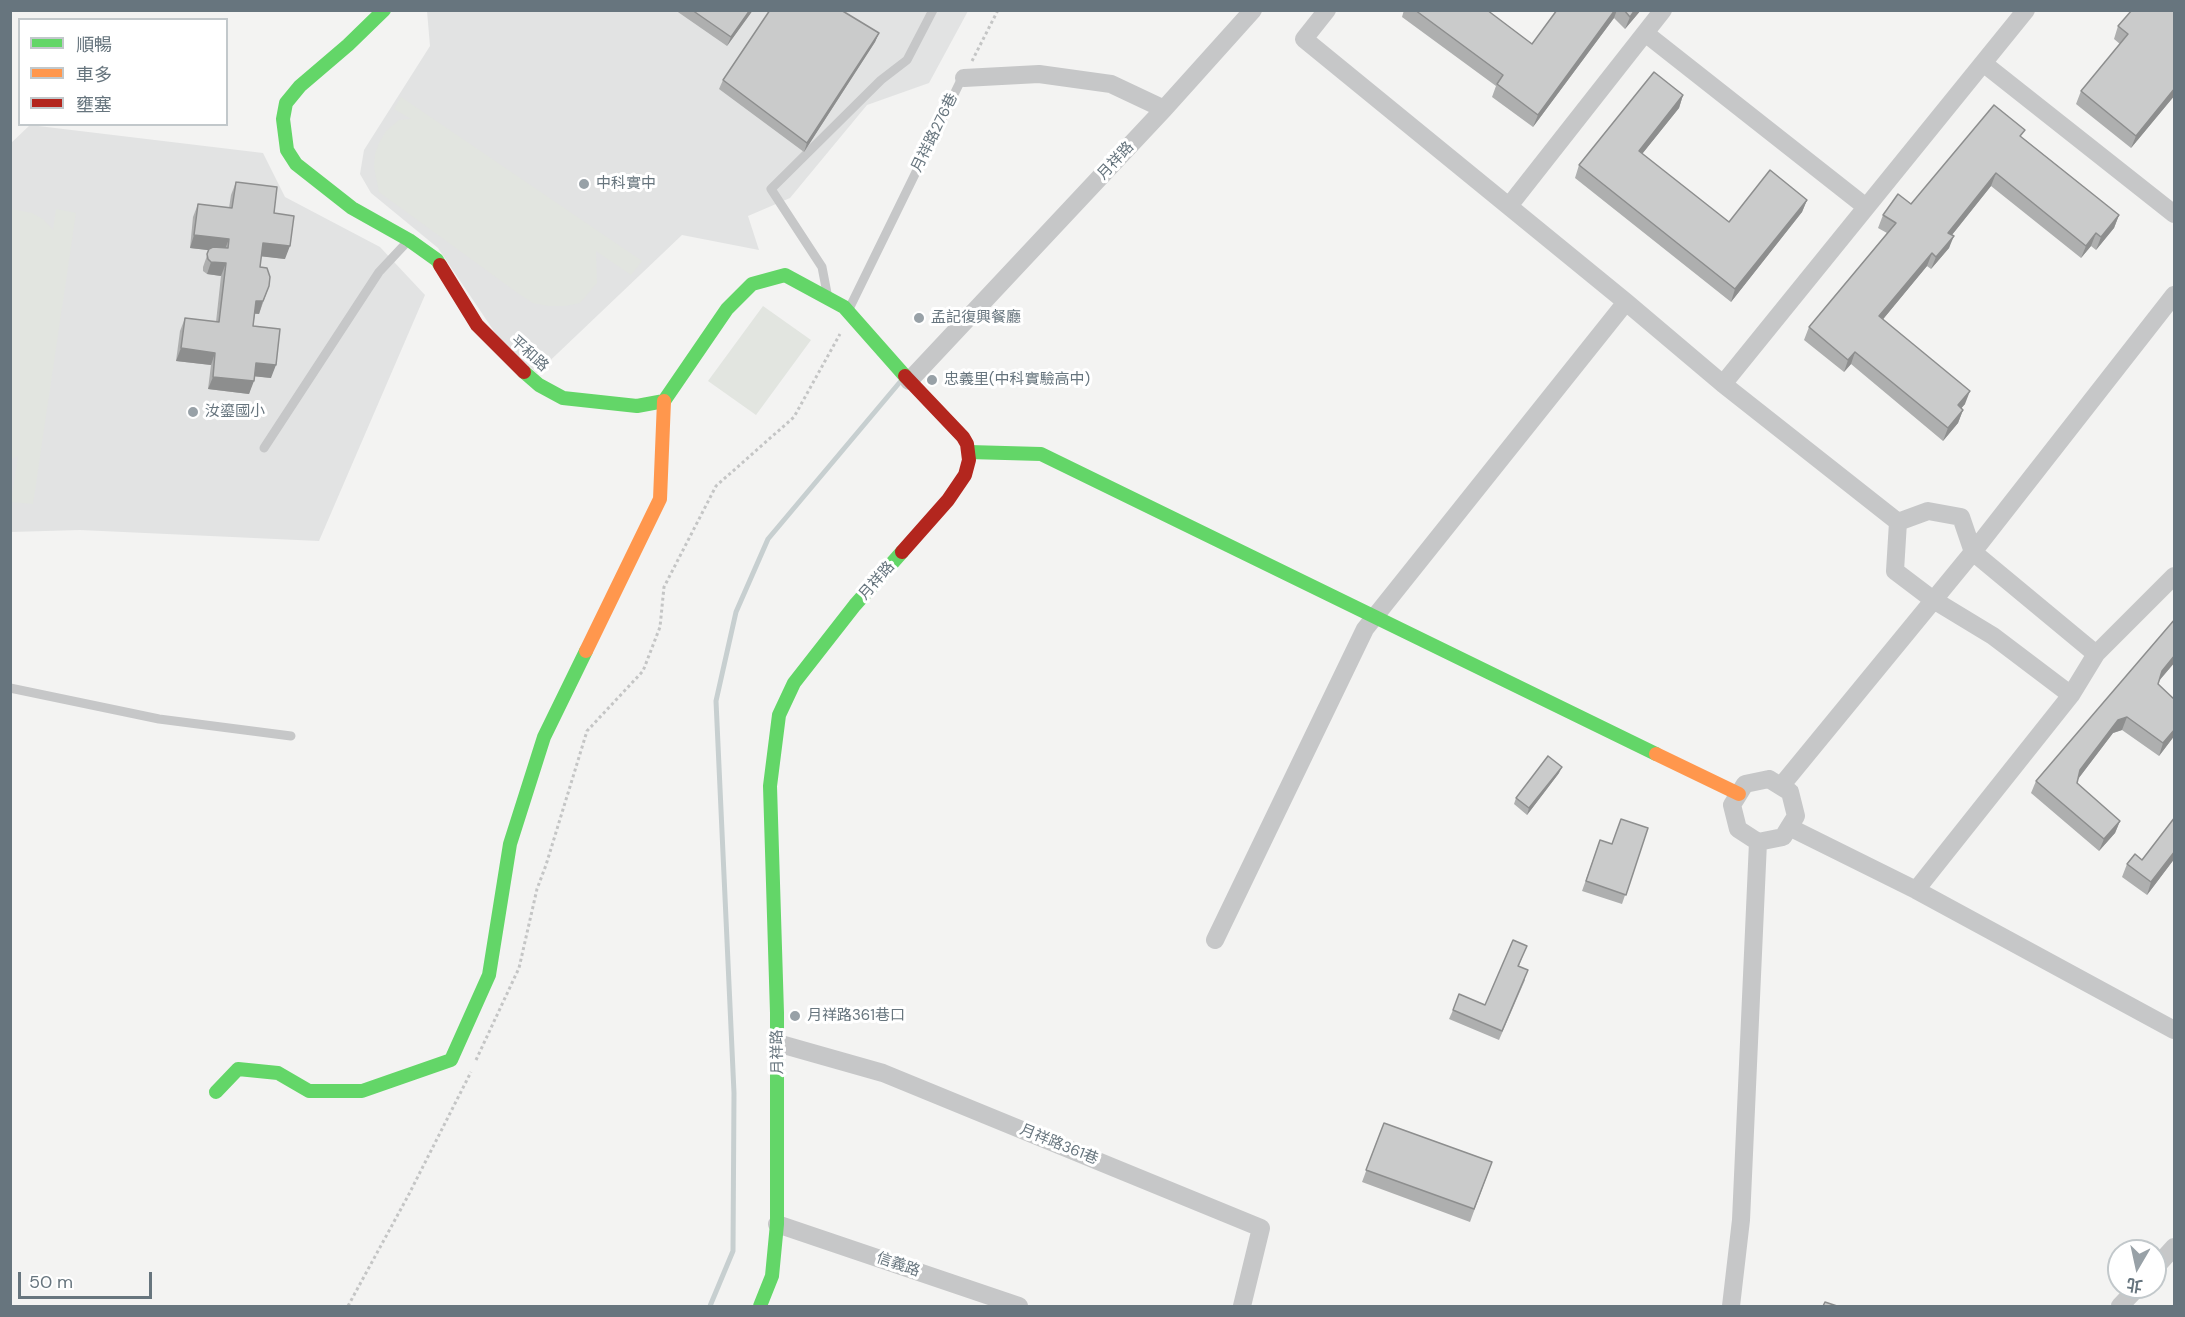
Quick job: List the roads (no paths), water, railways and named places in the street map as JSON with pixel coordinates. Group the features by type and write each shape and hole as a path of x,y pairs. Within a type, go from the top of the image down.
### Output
{"street":[{"name":"平和路","path":"384,10 348,45 300,86 286,103 283,119 284,136 287,150 296,164 352,208 409,240 436,260 477,325 509,359 539,385 563,398 637,406 664,401"},
{"name":"月祥路","path":"906,377 1253,10"},
{"path":"1327,10 1304,39 1723,384 1898,522"},
{"path":"1509,206 1663,10"},
{"path":"1723,384 2026,10"},
{"path":"1645,33 1866,207"},
{"path":"1983,63 2175,214"},
{"name":"月祥路276巷","path":"964,78 1039,74 1111,84 1159,107"},
{"path":"216,1092 238,1069 278,1073 309,1091 362,1091 452,1060 489,975 510,844 544,737 660,499 664,401 727,309 752,284 785,275 828,298 849,313 963,437 969,452 1041,454 1739,794"},
{"path":"1781,786 1932,599 2169,316 2175,295"},
{"path":"1215,940 1365,629 1626,302"},
{"name":"月祥路","path":"760,1306 772,1276 777,1224 777,1043 770,786 779,715 794,683 801,674 855,606 948,500 968,469 969,452"},
{"path":"1898,522 1928,510 1961,517 1973,552 2096,654"},
{"path":"1898,522 1895,572 1932,599 1993,636 2071,695"},
{"path":"1916,890 2071,695 2096,654 2175,576"},
{"path":"1769,779 1790,792 1796,816 1783,837 1758,842 1738,829 1732,805 1739,794 1745,784 1769,779"},
{"path":"1789,827 1916,890 2175,1030"},
{"path":"1731,1306 1741,1220 1758,842"},
{"name":"月祥路361巷","path":"777,1043 883,1073 1261,1228 1242,1306"},
{"name":"信義路","path":"777,1224 1019,1306"}],"lane":[{"path":"828,298 822,267 771,189 880,80 907,60 933,10"},
{"name":"月祥路276巷","path":"849,313 957,88 964,78"},
{"path":"264,448 379,272 409,240"},
{"path":"10,688 159,719 291,736"}],"waterway":[{"path":"710,1306 733,1251 734,1093 716,701 736,612 768,539 900,382"}],"place":[{"name":"中科實中","path":"584,184"},
{"name":"孟記復興餐廳","path":"919,318"},
{"name":"忠義里(中科實驗高中)","path":"932,380"},
{"name":"汝鎏國小","path":"193,412"},
{"name":"月祥路361巷口","path":"795,1016"}]}
